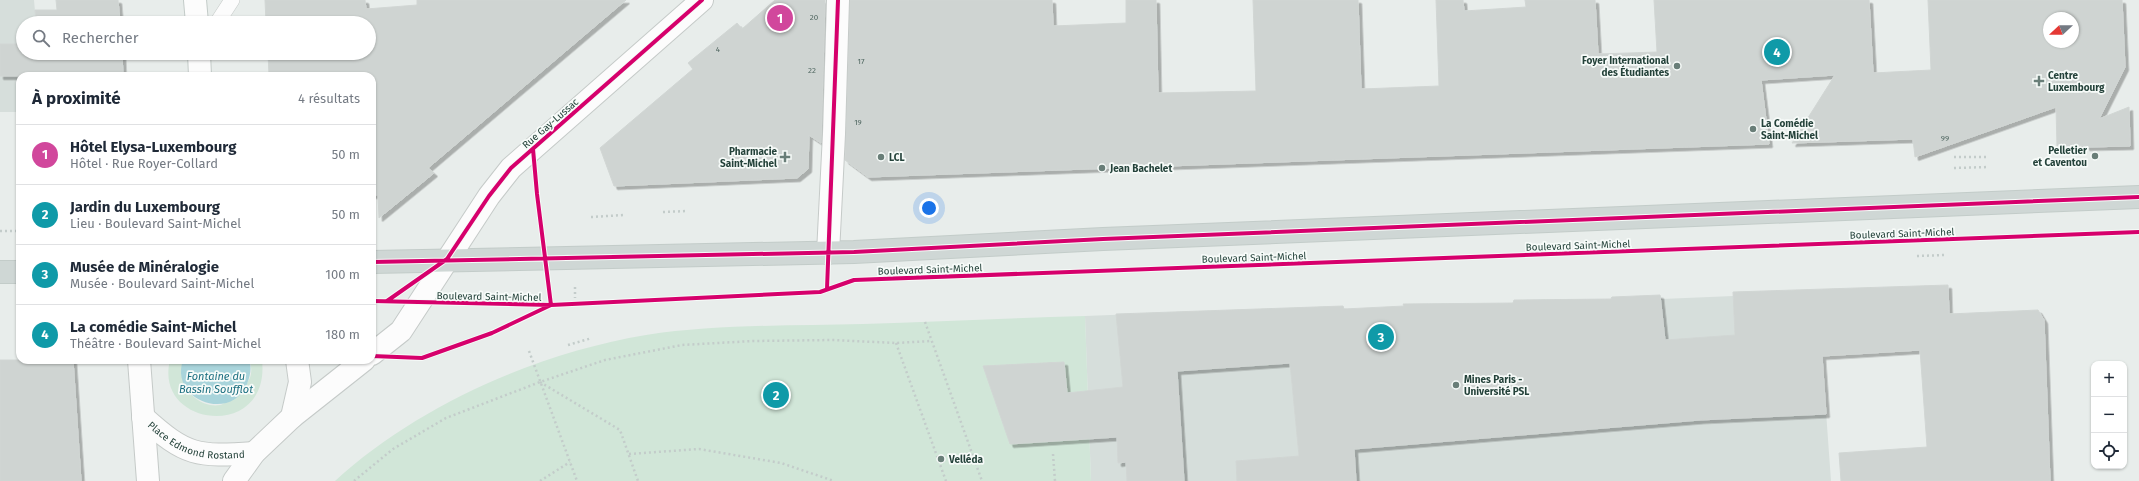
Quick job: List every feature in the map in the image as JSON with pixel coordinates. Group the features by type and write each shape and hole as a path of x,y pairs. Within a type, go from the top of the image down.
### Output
{"main road":[{"name":"Boulevard Saint-Michel","path":"376,262 828,253 1119,238 2139,197"},
{"path":"0,272 16,272"}],"street":[{"path":"195,0 196,16"},
{"name":"Rue Gay-Lussac","path":"447,260 489,196 511,168 702,0"},
{"path":"828,253 834,134 838,0"},
{"path":"199,60 200,72"},
{"path":"376,351 401,331 447,260"},
{"name":"Place Edmond Rostand","path":"139,364 148,481"},
{"path":"292,417 300,382 298,364"},
{"name":"Place Edmond Rostand","path":"234,481 254,453 292,417 359,364"},
{"name":"Place Edmond Rostand","path":"144,417 180,446 200,454 221,455 254,453"}],"lane":[{"path":"222,16 232,0"}],"path":[{"path":"1954,158 1989,157"},
{"path":"1954,168 1989,167"},
{"path":"663,212 688,211"},
{"path":"592,217 624,215"},
{"path":"0,231 16,231"},
{"path":"1917,256 1945,255"},
{"path":"575,284 575,298"},
{"path":"925,322 982,481"},
{"path":"568,345 592,338"},
{"path":"354,481 394,450 446,418 540,382 604,360 682,345 753,341 833,340 896,343 931,341"},
{"path":"896,343 946,481"},
{"path":"529,351 577,481"},
{"path":"540,382 620,430 638,481"},
{"path":"628,454 699,449 781,463 834,481"},
{"path":"1053,454 1055,481"},
{"path":"540,481 570,462"}],"shaded area":[{"path":"0,0 34,0 35,16 16,16 16,60 22,60 21,72 16,72 16,112 0,112"},
{"name":"Mines Paris - Université PSL","path":"1787,291 1822,356 1831,481 1091,481 1085,316 1343,306 1344,309 1353,309 1404,307 1403,304 1513,303 1514,300 1611,299 1611,297 1652,297 1651,295 1660,295 1662,299 1733,296 1733,292"}],"green space":[{"path":"1085,316 1091,481 335,481 367,454 403,429 480,387 521,369 605,343 673,331 727,327"},
{"path":"170,364 182,364 184,381 189,392 203,403 208,405 220,405 224,404 246,385 251,372 250,364 262,364 260,386 249,404 232,414 213,416 194,411 178,400 169,383"}],"water":[{"name":"Fontaine du Bassin Soufflot","path":"182,364 250,364 247,384 239,396 228,402 216,404 204,402 193,395 185,386 181,374"}],"building":[{"path":"56,0 118,0 119,16 35,16 35,10 57,10"},
{"path":"265,0 365,0 366,9 417,5 417,0 626,0 428,168 434,173 379,218 378,195 376,195 376,72 269,72 268,60 376,60 376,16 266,16"},
{"path":"775,0 825,0 821,143 809,135 808,169 797,178 614,186 600,148 693,69 688,63 737,23 742,29"},
{"path":"850,0 1052,0 1053,26 1126,23 1126,0 1156,0 1158,93 1256,91 1253,0 1358,0 1361,89 1439,86 1436,0 1463,0 1464,11 1526,7 1525,0 1595,0 1598,54 1657,52 1654,0 1869,0 1873,73 1931,70 1928,0 2122,0 2125,67 2099,119 2129,107 2130,146 2086,147 2086,145 2057,148 2056,107 1915,157 1913,139 1792,143 1835,75 1761,80 1769,144 868,177 845,160"},
{"path":"0,44 16,44 16,60 122,60 123,72 16,72 16,76 0,76"},
{"name":"Mines Paris - Université PSL","path":"1948,285 1949,314 2038,310 2044,320 2050,481 1841,481 1839,453 1927,447 1920,350 1822,356 1826,414 1700,420 1354,449 1356,481 1237,481 1236,461 1299,456 1290,363 1177,371 1184,481 1127,481 1126,462 1118,463 1117,437 1010,444 983,366 1064,362 1067,393 1123,387 1116,314 1343,306 1344,309 1404,306 1403,304 1513,303 1514,300 1611,299 1612,297 1660,295 1665,340 1735,335 1733,292"},
{"path":"0,360 16,360 16,364 73,364 81,481 0,481"}],"cycle path":[{"path":"387,301 447,259 489,196 511,168 702,0"},
{"path":"827,289 838,0"},
{"path":"376,356 422,358 492,333 551,305 533,149"},
{"path":"376,262 854,252 1103,239 2139,197"},
{"path":"376,301 551,305 820,292 854,280 2139,232"}],"place":[{"name":"Hôtel Elysa-Luxembourg","path":"780,18"},
{"name":"La comédie Saint-Michel","path":"1777,52"},
{"name":"Foyer International des Étudiantes","path":"1677,66"},
{"name":"Centre Luxembourg","path":"2039,81"},
{"name":"La Comédie Saint-Michel","path":"1753,129"},
{"name":"Pelletier et Caventou","path":"2095,156"},
{"name":"Pharmacie Saint-Michel","path":"785,157"},
{"name":"LCL","path":"881,157"},
{"name":"Jean Bachelet","path":"1102,168"},
{"name":"Musée de Minéralogie","path":"1381,337"},
{"name":"Mines Paris - Université PSL","path":"1456,385"},
{"name":"Jardin du Luxembourg","path":"776,395"},
{"name":"Velléda","path":"941,459"}]}
